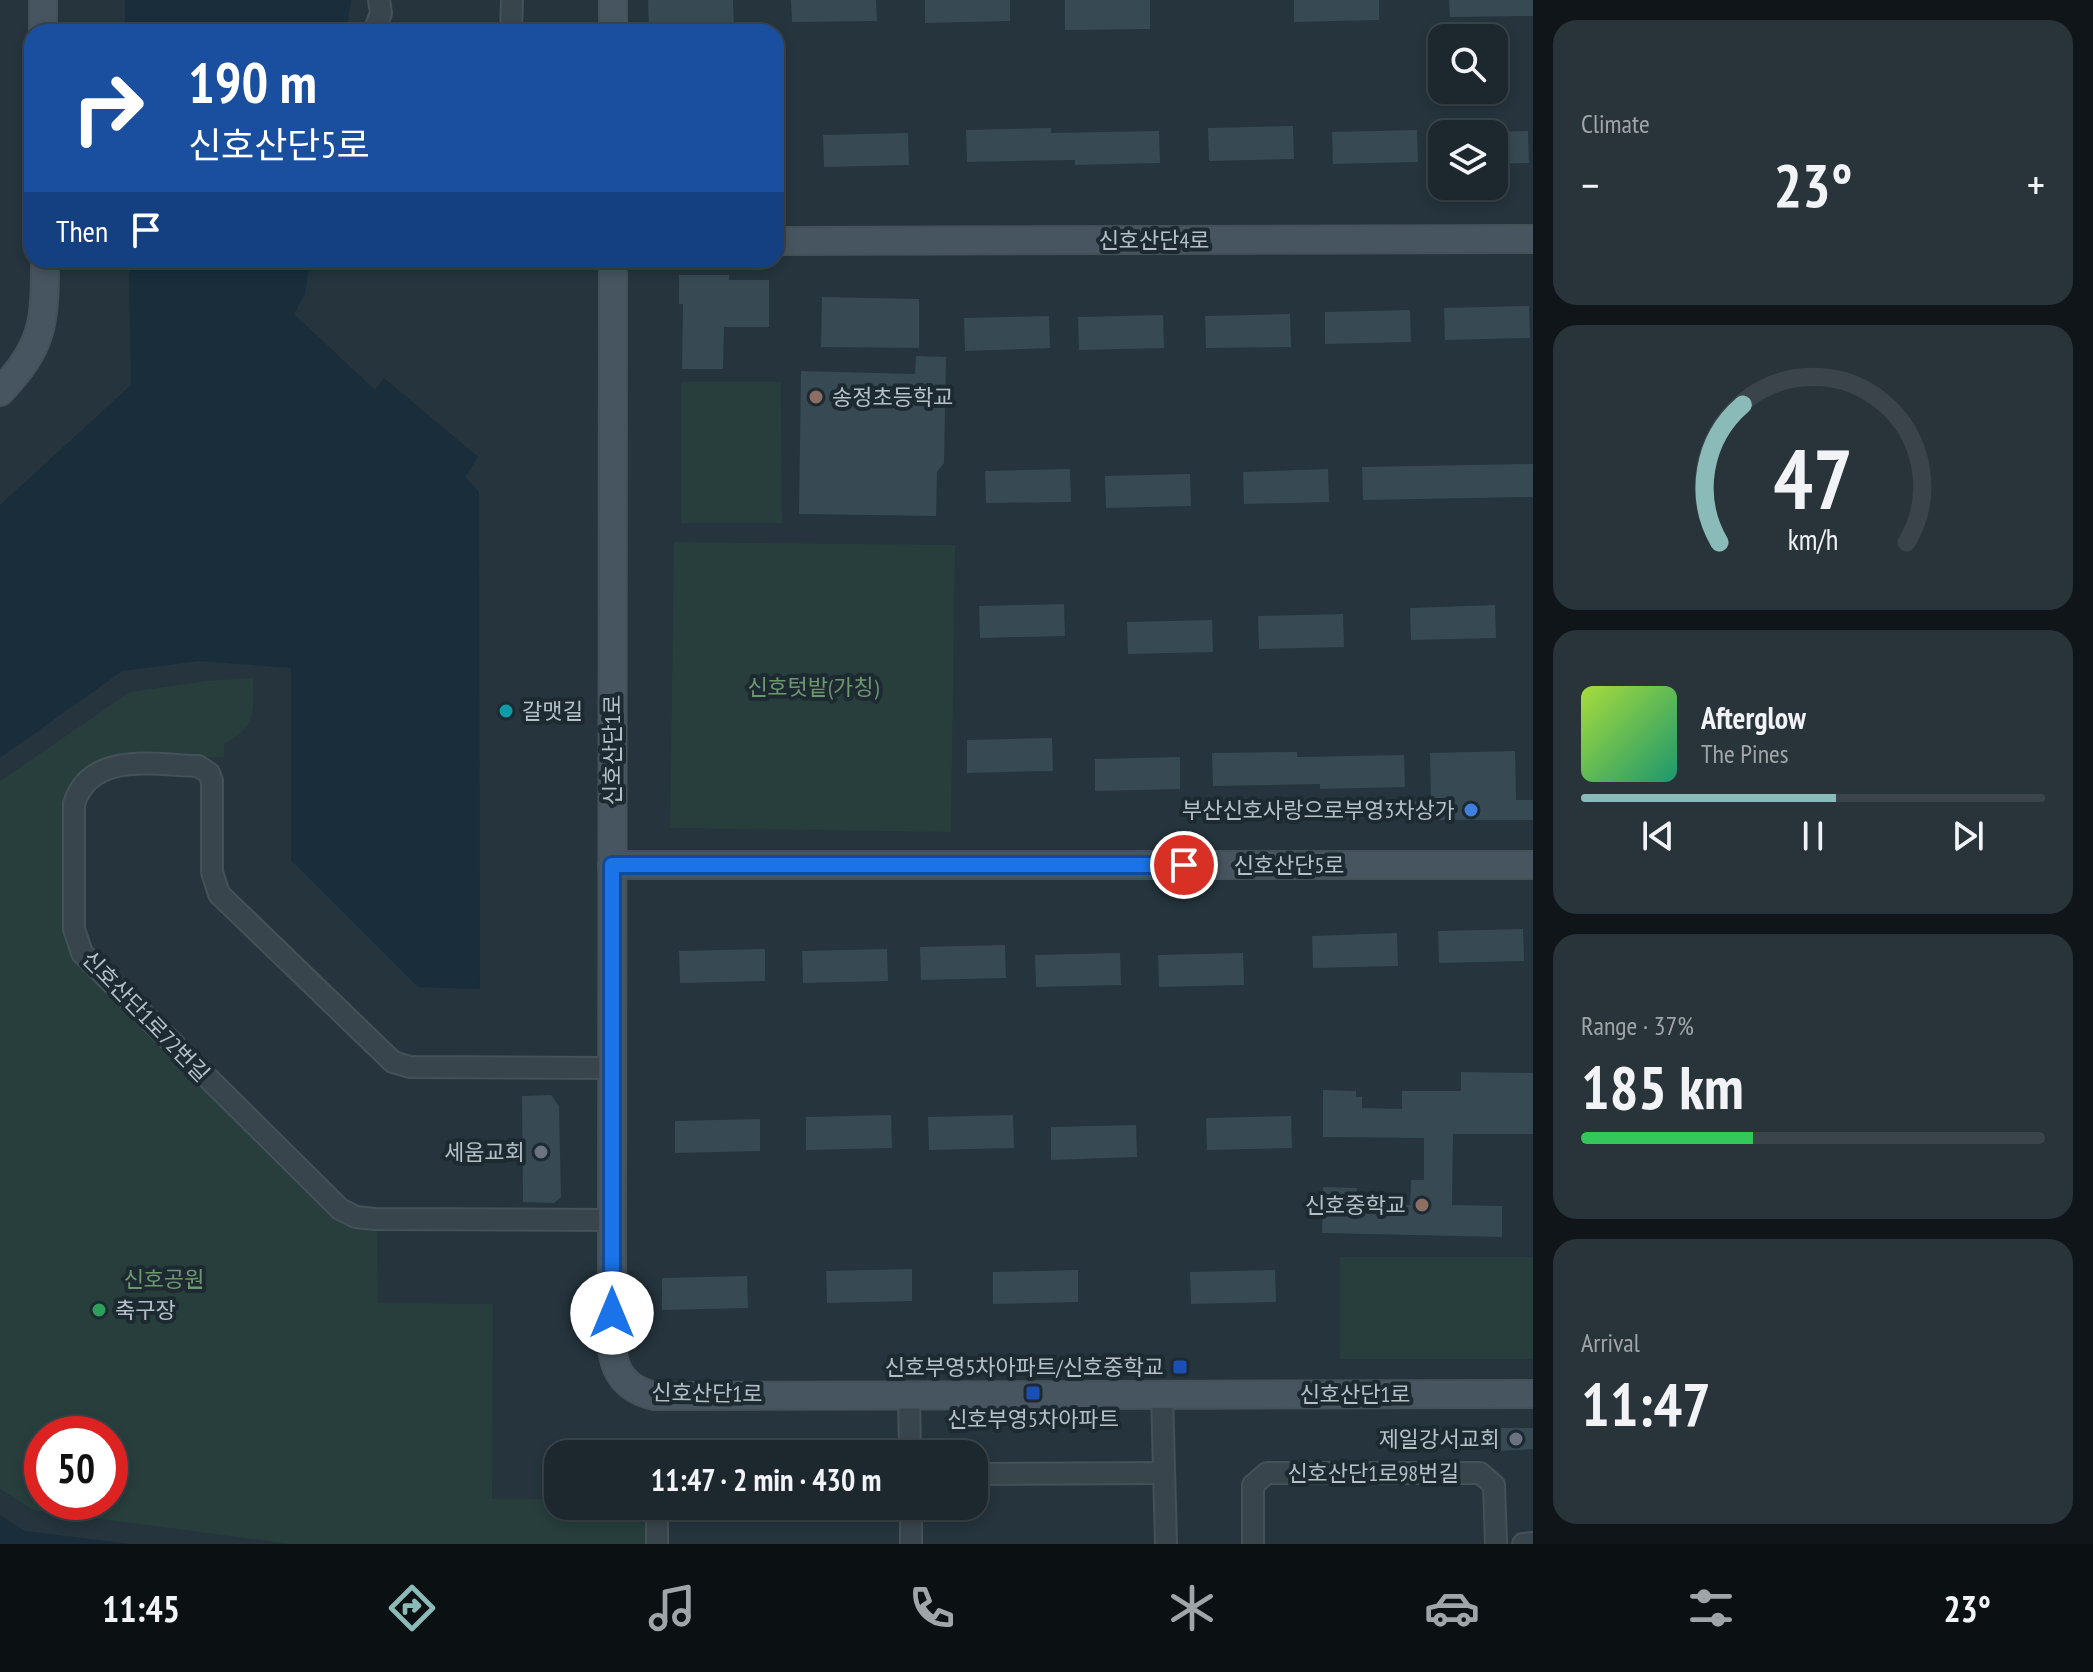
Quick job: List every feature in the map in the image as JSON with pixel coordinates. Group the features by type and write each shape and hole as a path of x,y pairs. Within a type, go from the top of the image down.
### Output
{"main road":[{"path":"43,0 43,24"},
{"path":"613,0 613,24"},
{"name":"신호산단4로","path":"784,241 1533,239"},
{"path":"0,392 28,360 39,336 45,302 45,268"},
{"name":"신호산단1로","path":"613,268 612,1353 622,1379 633,1388 655,1396 1533,1394"},
{"name":"신호산단5로","path":"612,865 1533,865"}],"street":[{"path":"377,24 381,13 379,0"},
{"path":"511,24 512,0"},
{"name":"신호산단1로72번길","path":"612,1068 410,1067 393,1062 357,1031 219,894 212,872 212,781 206,770 198,766 119,765 98,770 81,788 74,804 74,929 82,953 340,1209 356,1217 374,1219 612,1220"},
{"path":"909,1394 910,1440"},
{"path":"1162,1394 1166,1544"},
{"path":"988,1474 1164,1473"},
{"name":"신호산단1로98번길","path":"1253,1544 1253,1485 1267,1473 1480,1473 1494,1485 1496,1544"},
{"path":"657,1520 657,1544"},
{"path":"911,1520 911,1544"},
{"path":"1523,1544 1533,1543"}],"green space":[{"path":"681,382 781,382 782,523 681,523"},
{"name":"신호텃밭(가칭)","path":"674,542 955,545 951,832 670,828"},
{"name":"신호공원","path":"253,678 253,709 248,725 224,744 224,757 102,759 90,766 73,785 67,797 66,931 70,949 79,965 337,1220 348,1225 377,1229 378,1303 493,1304 492,1499 544,1499 544,1520 647,1520 647,1544 291,1544 109,1520 128,1520 128,1416 24,1416 24,1504 0,1489 0,781 130,692"},
{"path":"1340,1257 1533,1257 1533,1359 1340,1359"}],"water":[{"path":"125,0 351,0 347,24 125,24"},
{"path":"129,268 309,268 305,294 294,314 375,390 384,378 478,457 465,477 479,492 480,989 418,987 291,860 291,668 199,661 122,671 0,758 0,505 131,385"},
{"path":"0,1515 25,1531 131,1544 0,1544"}],"building":[{"path":"648,0 733,0 734,24 649,24"},
{"path":"791,0 876,0 877,21 792,22"},
{"path":"925,0 1010,0 1010,21 925,23"},
{"path":"1065,0 1150,0 1150,29 1065,30"},
{"path":"1294,0 1379,0 1379,20 1294,22"},
{"path":"1449,0 1533,0 1533,16 1450,17"},
{"path":"1293,126 1294,159 1209,161 1208,128"},
{"path":"1051,128 1051,133 1159,131 1160,163 1075,165 1075,160 967,162 966,130"},
{"path":"1417,130 1418,162 1333,164 1332,132"},
{"path":"1528,131 1529,163 1508,164 1508,132"},
{"path":"908,133 909,165 824,167 823,135"},
{"path":"679,275 729,275 729,280 769,280 769,327 724,327 723,369 682,369 683,304 679,304"},
{"path":"822,297 919,299 919,348 821,347"},
{"path":"1529,306 1530,338 1445,340 1444,308"},
{"path":"1410,310 1411,342 1325,344 1325,312"},
{"path":"1290,314 1291,347 1206,348 1205,316"},
{"path":"1163,315 1164,348 1079,350 1078,317"},
{"path":"1049,316 1050,348 965,351 964,318"},
{"path":"916,356 946,357 944,463 937,472 936,516 799,514 801,371 915,374"},
{"path":"1533,464 1533,497 1363,500 1362,467"},
{"path":"1070,469 1071,502 986,503 985,471"},
{"path":"1328,469 1329,502 1244,504 1243,472"},
{"path":"1190,474 1191,506 1106,508 1105,476"},
{"path":"1064,604 1065,636 980,638 979,606"},
{"path":"1495,605 1496,638 1411,640 1410,608"},
{"path":"1343,614 1344,647 1259,649 1258,616"},
{"path":"1212,620 1213,652 1128,654 1127,622"},
{"path":"1052,738 1053,771 967,773 967,740"},
{"path":"1515,751 1516,800 1533,800 1533,820 1408,820 1408,801 1431,801 1430,753"},
{"path":"1297,752 1297,757 1404,755 1405,787 1320,789 1320,784 1213,786 1212,753"},
{"path":"1180,757 1180,789 1095,791 1095,759"},
{"path":"1523,929 1524,961 1439,963 1438,931"},
{"path":"1397,933 1398,966 1313,968 1312,936"},
{"path":"1005,945 1006,978 921,980 920,947"},
{"path":"765,949 765,981 680,983 679,951"},
{"path":"887,949 888,981 803,983 802,951"},
{"path":"1120,953 1121,985 1036,987 1035,955"},
{"path":"1243,953 1244,985 1159,987 1158,955"},
{"path":"1461,1072 1533,1073 1533,1134 1453,1134 1452,1205 1502,1206 1502,1237 1322,1233 1323,1187 1357,1188 1357,1198 1362,1198 1362,1204 1410,1205 1411,1180 1424,1180 1424,1138 1323,1137 1323,1090 1356,1091 1356,1097 1362,1097 1362,1108 1402,1109 1402,1091 1461,1091"},
{"name":"세움교회","path":"551,1095 559,1106 561,1197 554,1203 523,1202 522,1096"},
{"path":"891,1115 892,1148 806,1150 806,1117"},
{"path":"1013,1115 1014,1148 929,1150 928,1117"},
{"path":"1291,1116 1292,1148 1207,1150 1206,1118"},
{"path":"760,1119 760,1151 675,1153 675,1121"},
{"path":"1136,1125 1137,1157 1051,1160 1051,1127"},
{"path":"912,1269 912,1301 827,1303 826,1271"},
{"path":"1078,1270 1078,1302 993,1304 993,1272"},
{"path":"1275,1270 1276,1302 1191,1304 1190,1272"},
{"path":"747,1276 748,1308 662,1310 662,1278"},
{"name":"제일강서교회","path":"1499,1428 1533,1428 1533,1449 1498,1451"}],"place":[{"name":"송정초등학교","path":"816,397"},
{"name":"갈맷길","path":"506,711"},
{"name":"부산신호사랑으로부영3차상가","path":"1471,810"},
{"name":"세움교회","path":"541,1152"},
{"name":"신호중학교","path":"1422,1205"},
{"name":"축구장","path":"99,1310"},
{"name":"신호부영5차아파트/신호중학교","path":"1180,1367"},
{"name":"신호부영5차아파트","path":"1033,1393"},
{"name":"제일강서교회","path":"1516,1439"}],"route":[{"path":"612,1313 612,865 1184,865"}]}
